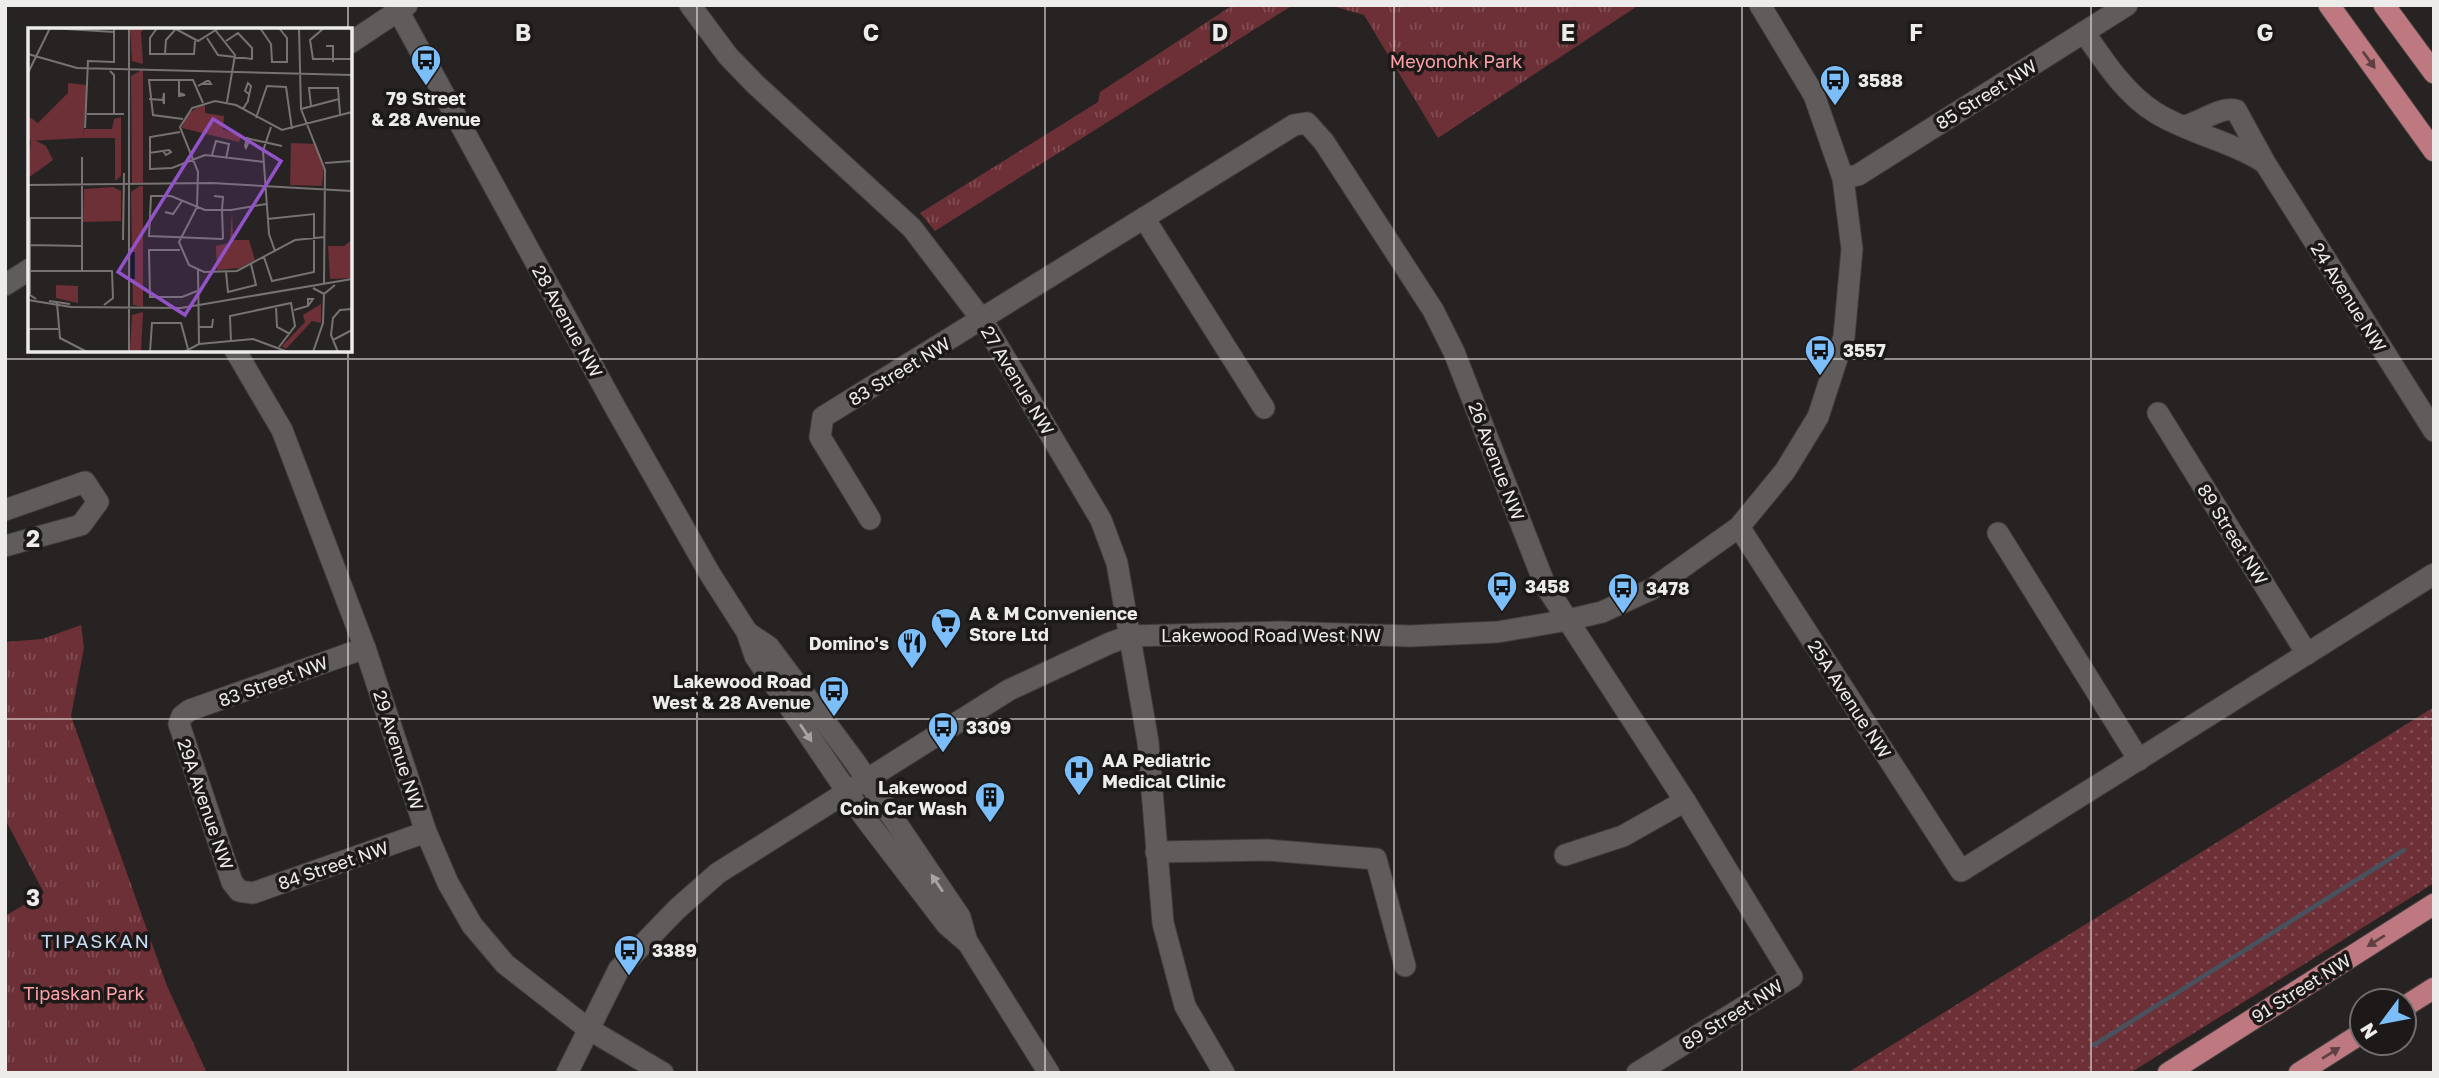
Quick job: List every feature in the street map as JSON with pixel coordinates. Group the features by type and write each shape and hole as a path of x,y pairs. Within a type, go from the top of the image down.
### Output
{"main road":[{"path":"2329,5 2434,151"},
{"path":"2384,5 2434,74"},
{"name":"91 Street NW","path":"2168,1073 2434,904"},
{"path":"2418,998 2434,988"},
{"path":"2299,1073 2348,1042"}],"street":[{"name":"27 Avenue NW","path":"690,5 728,56 755,85 912,228 983,321 1101,520 1117,563 1148,742 1163,923 1185,1006 1224,1073"},
{"name":"Lakewood Road West NW","path":"567,1073 587,1028 619,969 677,909 718,873 1009,690 1094,648 1130,636 1278,632 1410,636 1498,632 1568,620 1602,612 1652,589 1739,527 1785,471 1818,417 1838,362 1849,307 1852,249 1843,178 1814,95 1760,5"},
{"name":"85 Street NW","path":"1843,178 1858,175 2127,5"},
{"path":"352,42 400,7"},
{"name":"28 Avenue NW","path":"400,7 617,409 710,574 747,632 755,656 846,792 947,925 968,943"},
{"name":"24 Avenue NW","path":"2084,32 2131,94 2156,113 2242,148 2265,163"},
{"name":"24 Avenue NW","path":"2184,125 2196,123 2220,111 2236,110 2265,163 2434,431"},
{"name":"83 Street NW","path":"870,519 820,437 823,418 983,321 1294,125 1307,123"},
{"name":"26 Avenue NW","path":"1307,123 1324,142 1433,310 1454,352 1545,585 1685,801 1792,978"},
{"path":"1144,218 1264,408"},
{"path":"5,285 28,270"},
{"name":"29 Avenue NW","path":"236,352 282,430 365,648 426,832 447,883 472,925 505,964 587,1028 663,1073"},
{"name":"89 Street NW","path":"2158,413 2307,654"},
{"path":"5,510 85,482 98,502 81,525 5,546"},
{"name":"25A Avenue NW","path":"1739,527 1961,871 2139,760"},
{"path":"1998,533 2139,760 2434,574"},
{"name":"28 Avenue NW","path":"747,632 769,647 867,779 960,917 968,943 1049,1073"},
{"name":"83 Street NW","path":"182,716 190,710 365,648"},
{"name":"29A Avenue NW","path":"182,716 179,724 232,882 239,891"},
{"path":"1565,855 1623,836 1685,801"},
{"name":"84 Street NW","path":"239,891 253,893 426,832"},
{"path":"1156,852 1268,850 1376,859 1405,966"},
{"name":"89 Street NW","path":"1637,1073 1792,978"}],"green space":[{"path":"1233,5 1293,5 935,231 920,213 1098,102 1100,92"},
{"name":"Meyonohk Park","path":"1329,5 1639,5 1438,138 1364,15"},
{"name":"Tipaskan Park","path":"81,625 84,648 71,716 167,986 207,1073 5,1073 5,916 44,893 5,819 5,642 42,639"},
{"path":"2434,707 2434,883 2130,1073 1847,1073"}],"waterway":[{"path":"2094,1045 2404,850"}],"place":[{"name":"79 Street & 28 Avenue","path":"426,87"},
{"name":"3588","path":"1835,107"},
{"name":"3557","path":"1820,377"},
{"name":"3458","path":"1502,613"},
{"name":"3478","path":"1623,615"},
{"name":"A & M Convenience Store Ltd","path":"946,650"},
{"name":"Domino's","path":"912,670"},
{"name":"Lakewood Road West & 28 Avenue","path":"834,718"},
{"name":"3309","path":"943,754"},
{"name":"AA Pediatric Medical Clinic","path":"1079,797"},
{"name":"Lakewood Coin Car Wash","path":"990,824"},
{"name":"3389","path":"629,977"}],"district":[{"name":"TIPASKAN","path":"96,940"}]}
